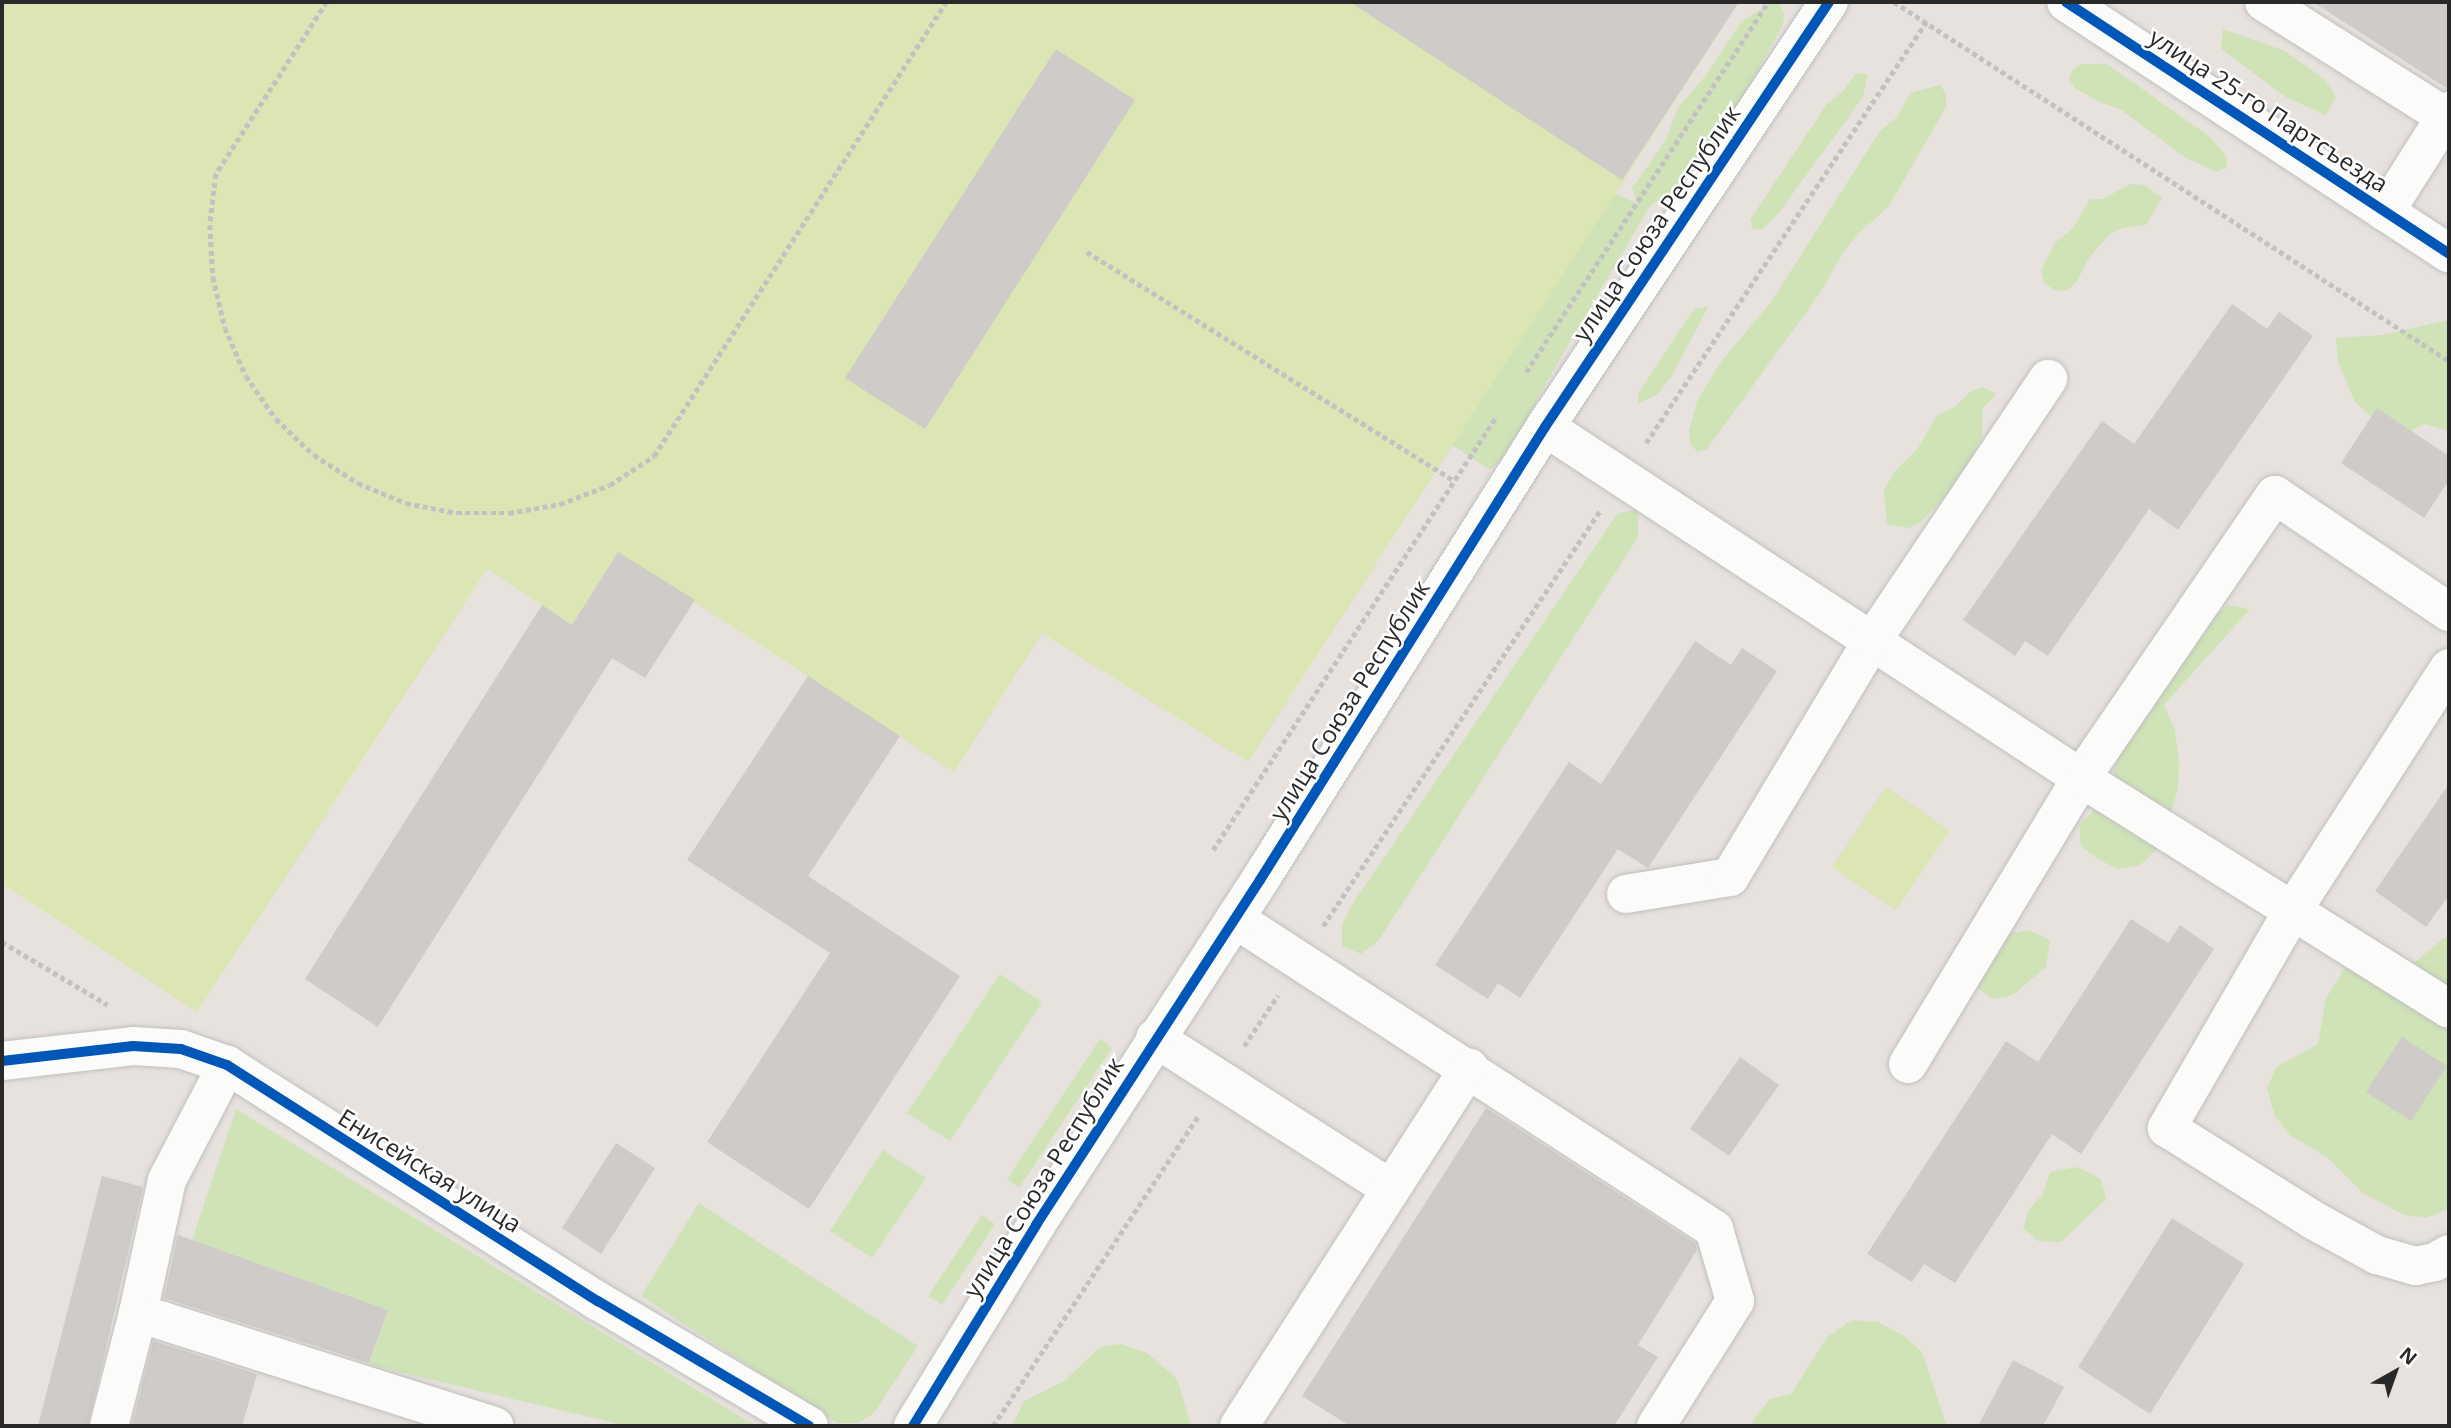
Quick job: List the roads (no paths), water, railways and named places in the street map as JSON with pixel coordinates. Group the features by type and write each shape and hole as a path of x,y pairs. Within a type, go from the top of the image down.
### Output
{"street":[{"name":"улица Союза Республик","path":"913,1426 1155,1038 1236,919 1545,427 1829,2"},
{"name":"улица 25-го Партсъезда","path":"2066,2 2449,254"},
{"path":"2264,2 2448,116 2385,212"},
{"path":"1626,894 1730,877 1872,641 2048,379"},
{"path":"1545,427 2081,778 2449,1009"},
{"path":"1908,1064 2081,778 2275,495 2449,612"},
{"path":"2449,668 2292,912 2168,1128 2313,1220 2377,1255 2415,1266 2435,1262 2449,1254"},
{"path":"1236,919 1469,1068 1714,1230 1735,1301 1657,1426"},
{"path":"1155,1038 1391,1189"},
{"name":"Енисейская улица","path":"2,1061 133,1046 181,1049 227,1065 598,1301 809,1426"},
{"path":"109,1426 138,1313 167,1180 227,1065"},
{"path":"1239,1426 1469,1068"},
{"path":"138,1313 494,1426"}]}
